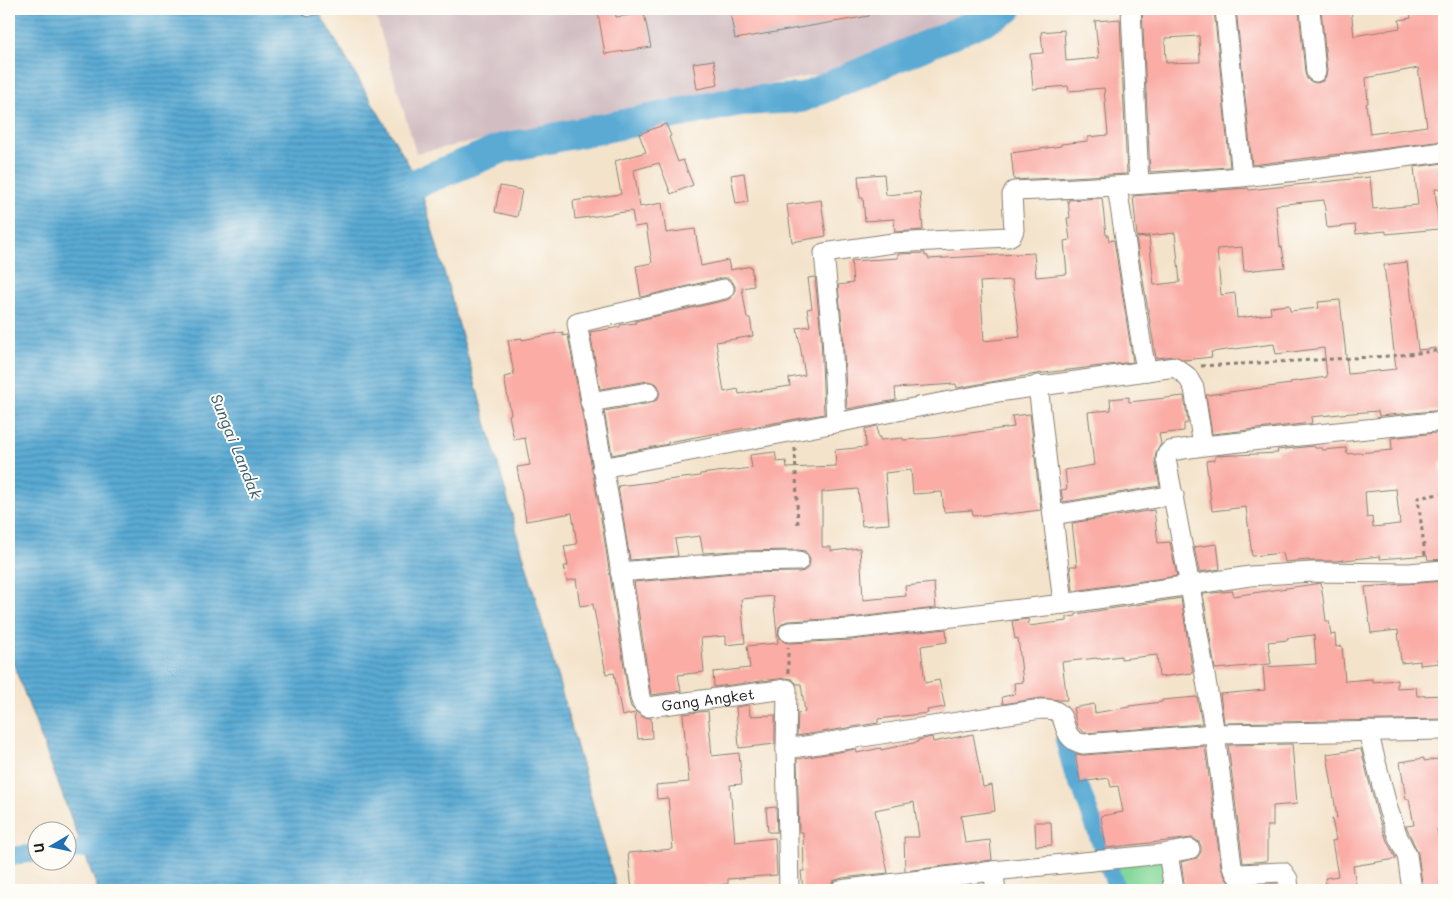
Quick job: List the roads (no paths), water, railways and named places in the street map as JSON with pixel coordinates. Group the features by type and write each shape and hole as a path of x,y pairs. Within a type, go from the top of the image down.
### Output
{"street":[{"path":"1131,9 1140,183"},
{"path":"1225,9 1242,176"},
{"path":"1310,9 1316,72"},
{"path":"836,422 832,334 824,253 893,243 1008,237 1012,235 1014,230 1012,195 1014,191 1117,187 1140,183 1242,176 1444,152"},
{"path":"1117,187 1142,354 1147,371"},
{"name":"Gang Angket","path":"724,289 577,323 613,522 640,697 646,706 787,689 786,749"},
{"path":"602,468 991,393 1176,367 1187,376 1194,388 1203,446"},
{"path":"1038,385 1063,604"},
{"path":"590,402 649,392"},
{"path":"1289,890 1288,879 1283,872 1239,874 1234,872 1232,866 1215,734 1174,495 1166,459 1167,454 1203,446 1444,421"},
{"path":"1053,515 1174,495"},
{"path":"620,572 734,562 798,561"},
{"path":"789,632 850,629 1063,604 1226,579 1312,572 1409,573 1436,571"},
{"path":"789,890 786,749 1041,709 1054,710 1061,715 1068,735 1074,741 1084,744 1215,734 1444,730"},
{"path":"1368,730 1388,809 1407,855 1412,890"},
{"path":"840,890 993,871 1118,859 1190,849"},
{"path":"1168,853 1174,890"},
{"path":"993,871 996,890"}],"water":[{"name":"Sungai Landak","path":"9,9 317,9 419,182 617,890 98,890 78,837 78,822 73,822 9,652"}],"waterway":[{"path":"419,182 503,148 740,101 801,98 1007,9"},
{"path":"1064,740 1073,774 1082,791 1117,890"},
{"path":"78,849 106,843"},
{"path":"9,856 28,854"}]}
